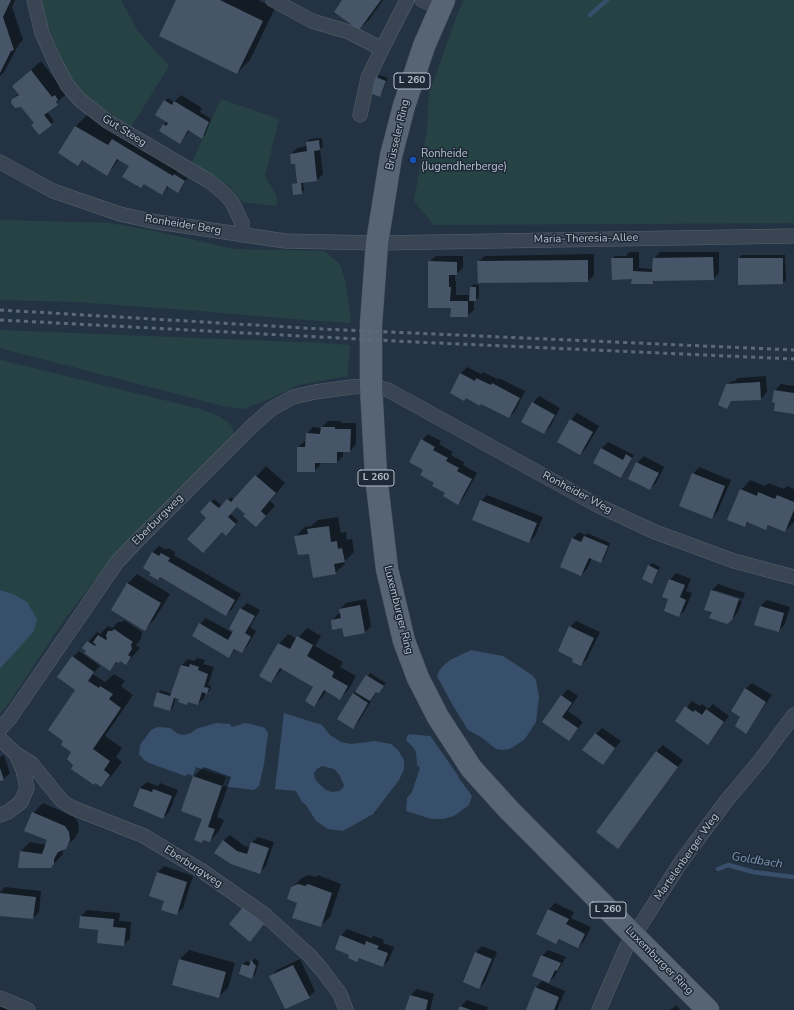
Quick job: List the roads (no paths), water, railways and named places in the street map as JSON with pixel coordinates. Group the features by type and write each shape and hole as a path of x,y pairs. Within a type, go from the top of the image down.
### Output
{"main road":[{"name":"Brüsseler Ring","path":"377,243 391,156 397,131 424,46 435,3"},
{"name":"Luxemburger Ring","path":"377,243 370,346 376,476 386,569 404,642 418,678 438,717 471,768 509,810 708,1010"}],"street":[{"name":"Gut Steeg","path":"34,0 42,33 54,60 67,85 80,100 107,121 209,181 224,192 232,202 242,223 242,235"},
{"path":"273,0 312,21 349,32 382,48"},
{"path":"360,115 368,78 407,0"},
{"name":"Ronheider Berg","path":"0,162 53,191 120,214 285,241 377,243"},
{"name":"Maria-Theresia-Allee","path":"377,243 794,236"},
{"name":"Ronheider Weg","path":"371,386 388,390 597,505 655,532 734,561 794,577"},
{"name":"Eberburgweg","path":"0,729 14,712 117,562 141,536 252,426 271,409 293,397 315,392 371,386"},
{"name":"Martelenberger Weg","path":"599,1010 621,958 633,935 681,862 727,800 759,762 794,715"},
{"name":"Eberburgweg","path":"0,738 16,754 31,764 62,801 73,808 144,836 202,871 265,915 310,956 322,970 340,994 346,1010"},
{"name":"Eberburgweg","path":"0,815 8,812 21,802 27,788 23,770 16,754"},
{"path":"0,998 28,1010"}],"water":[{"path":"0,590 13,594 27,602 37,619 34,631 0,669"},
{"path":"471,650 503,656 532,675 536,680 539,697 536,722 525,739 510,749 496,749 481,737 468,730 437,676 443,666 450,660"},
{"path":"284,713 322,725 330,735 341,742 351,744 375,741 391,744 398,750 404,760 404,769 399,780 373,814 343,831 328,829 316,821 296,791 275,789","holes":["322,766 334,769 339,774 344,785 339,791 332,792 326,790 319,784 315,779 314,773"]},
{"path":"216,723 230,724 232,727 245,723 265,728 268,733 264,764 259,786 254,790 222,786 188,774 185,776 149,763 139,754 140,745 151,730 158,727 170,728 178,734 184,735 191,733 196,729"},
{"path":"460,730 466,765 458,777 472,796 469,805 454,816 443,819 432,819 406,811 407,798 412,792 420,768 417,765 416,752 406,740 409,734 428,736"}],"waterway":[{"path":"590,15 607,0"},
{"name":"Goldbach","path":"718,869 728,865 753,872 794,877"}],"railway":[{"path":"0,310 322,329 794,350"},
{"path":"0,320 415,342 794,359"}],"place":[{"name":"Ronheide (Jugendherberge)","path":"413,160"}]}
